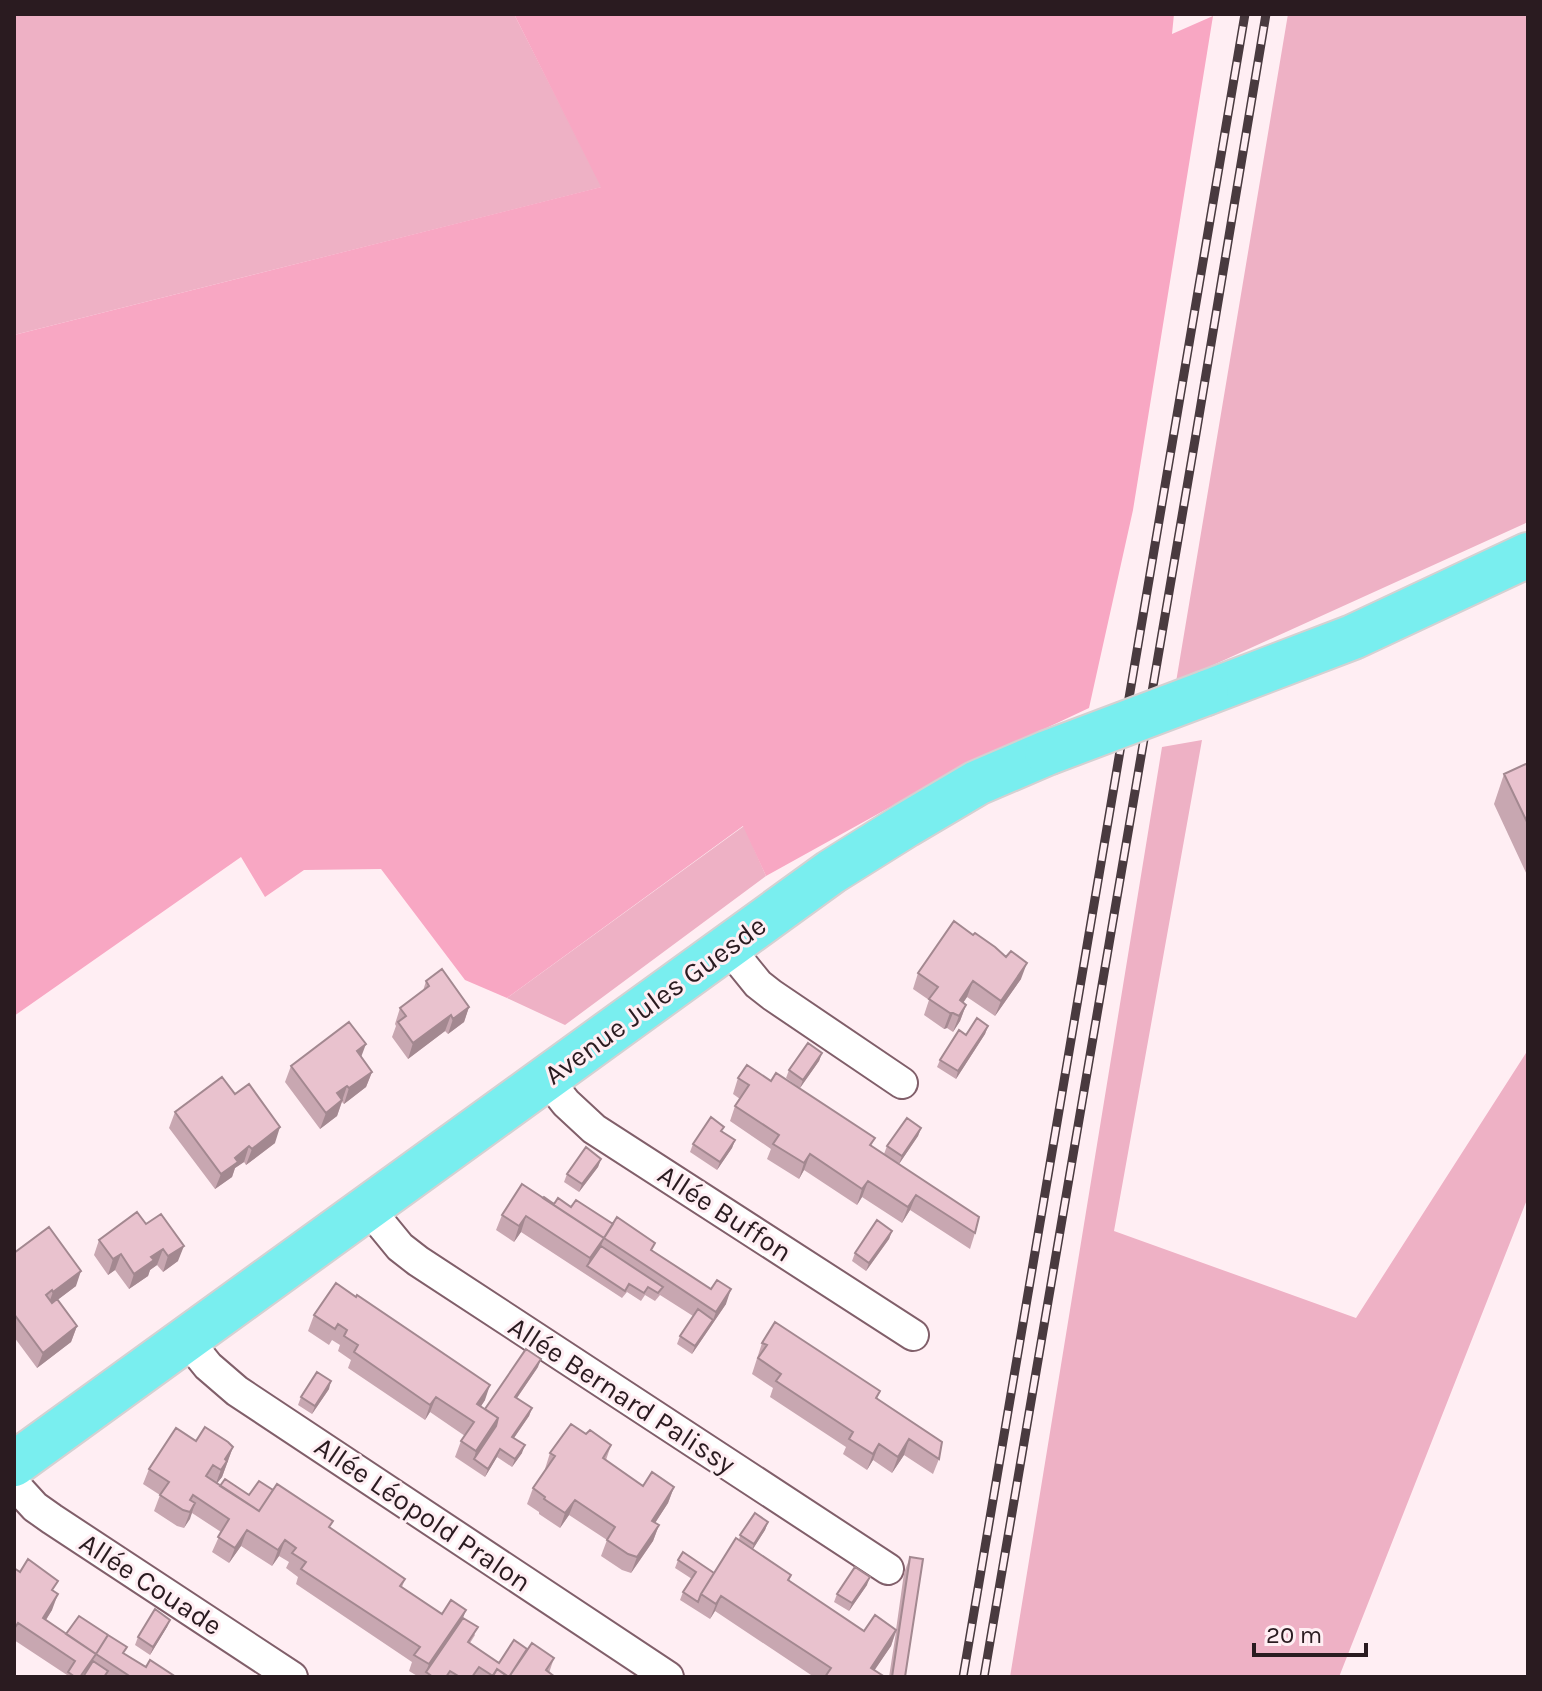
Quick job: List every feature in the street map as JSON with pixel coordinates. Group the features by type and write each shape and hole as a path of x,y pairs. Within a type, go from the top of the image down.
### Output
{"main road":[{"name":"Avenue Jules Guesde","path":"14,1464 831,872 883,839 977,783 1047,753 1353,637 1528,555"},
{"name":"Avenue Jules Guesde","path":"1353,637 1528,588"}],"street":[{"path":"728,947 758,984 772,995 902,1083"},
{"name":"Allée Buffon","path":"547,1079 566,1103 594,1129 913,1335"},
{"name":"Allée Bernard Palissy","path":"368,1208 400,1247 418,1261 888,1569"},
{"name":"Allée Léopold Pralon","path":"187,1340 208,1366 237,1391 668,1677"},
{"name":"Allée Couade","path":"14,1484 35,1507 52,1519 292,1677"}],"shaded area":[{"path":"14,14 514,14 602,187 14,335"},
{"path":"514,14 1174,14 1172,34 1213,16 1133,510 1089,708 959,769 766,876 743,826 507,998 465,980 381,869 304,870 265,897 241,857 14,1016 14,335 601,187"},
{"path":"1288,14 1528,14 1528,522 1176,682"},
{"path":"1202,740 1114,1231 1356,1318 1526,1053 1528,1197 1339,1677 1010,1677 1162,747"},
{"path":"744,826 766,876 565,1025 507,998"}],"building":[{"path":"1528,763 1528,824 1504,774"},
{"path":"954,921 1006,957 1011,951 1027,963 1001,1001 973,981 960,1000 966,1005 959,1016 929,999 938,987 918,973"},
{"path":"442,969 469,1007 453,1019 451,1015 413,1043 398,1022 406,1016 400,1008 429,986 426,981"},
{"path":"977,1018 988,1026 958,1071 940,1060 959,1030 966,1035"},
{"path":"349,1022 366,1044 357,1051 372,1072 337,1093 342,1100 326,1113 291,1066"},
{"path":"808,1043 822,1053 803,1080 789,1070"},
{"path":"747,1065 771,1081 776,1073 875,1138 870,1145 979,1217 975,1233 916,1195 908,1207 868,1181 862,1189 810,1154 804,1163 773,1144 779,1135 735,1106 749,1085 738,1078"},
{"path":"222,1077 235,1094 249,1084 280,1127 252,1149 249,1146 235,1158 238,1162 221,1174 175,1112"},
{"path":"711,1117 724,1127 721,1131 735,1140 720,1162 693,1144"},
{"path":"907,1118 921,1128 902,1156 887,1146"},
{"path":"586,1147 601,1159 582,1184 567,1174"},
{"path":"522,1184 604,1238 590,1258 526,1216 519,1226 502,1215"},
{"path":"543,1198 554,1204 558,1198 571,1207 576,1200 613,1224 604,1238"},
{"path":"137,1212 146,1224 161,1214 184,1246 168,1256 163,1249 151,1257 154,1260 134,1274 121,1254 113,1259 99,1240"},
{"path":"617,1217 655,1243 651,1250 711,1289 717,1280 731,1289 716,1312 604,1238"},
{"path":"877,1220 892,1231 869,1263 855,1253"},
{"path":"49,1227 81,1271 46,1295 52,1303 57,1299 77,1326 43,1353 14,1314 14,1253"},
{"path":"601,1246 663,1287 658,1293 648,1287 644,1293 629,1284 625,1291 587,1266"},
{"path":"336,1283 490,1385 477,1404 498,1418 476,1451 461,1441 474,1422 436,1397 430,1405 354,1352 358,1345 344,1336 347,1330 338,1324 335,1329 314,1315"},
{"path":"698,1309 713,1320 695,1346 680,1336"},
{"path":"775,1322 880,1391 876,1398 942,1442 939,1459 909,1439 898,1457 879,1444 873,1454 849,1439 853,1432 776,1381 781,1374 758,1358 767,1345 762,1343"},
{"path":"526,1349 541,1359 515,1397 532,1408 512,1437 525,1445 515,1459 500,1449 488,1469 474,1459 498,1418 485,1409"},
{"path":"317,1372 331,1381 315,1406 301,1397"},
{"path":"571,1424 586,1434 590,1430 611,1445 603,1458 643,1486 652,1472 674,1487 652,1521 659,1525 637,1557 607,1540 615,1527 575,1500 565,1513 533,1488 555,1456 550,1453"},
{"path":"205,1427 233,1447 221,1470 213,1465 206,1476 259,1511 277,1484 333,1521 329,1527 405,1579 400,1586 442,1614 451,1600 466,1610 429,1664 414,1655 420,1647 301,1569 306,1562 292,1553 296,1548 285,1540 278,1550 247,1530 235,1548 218,1537 229,1519 193,1495 190,1500 195,1503 190,1512 160,1495 169,1482 149,1469 176,1428 196,1441"},
{"path":"225,1479 249,1495 259,1481 273,1490 259,1511 220,1486"},
{"path":"755,1513 768,1522 754,1544 740,1535"},
{"path":"736,1538 791,1575 788,1580 864,1631 875,1615 896,1630 871,1668 885,1677 825,1677 831,1668 721,1596 716,1604 701,1594"},
{"path":"683,1552 714,1573 698,1602 683,1592 696,1572 678,1560"},
{"path":"910,1557 923,1559 905,1677 892,1677"},
{"path":"28,1559 58,1581 52,1590 58,1594 43,1618 96,1654 80,1677 68,1672 75,1661 18,1623 14,1629 14,1568 20,1572"},
{"path":"855,1567 870,1577 852,1603 837,1594"},
{"path":"155,1609 170,1620 153,1647 138,1637"},
{"path":"79,1616 108,1635 96,1654 66,1634"},
{"path":"463,1618 478,1627 468,1642 499,1663 514,1640 527,1649 509,1677 497,1669 493,1676 479,1667 472,1677 460,1677 450,1671 446,1677 433,1677 426,1672"},
{"path":"108,1635 127,1647 123,1653 146,1667 150,1660 176,1677 131,1677 96,1654"},
{"path":"532,1643 554,1658 546,1670 555,1677 509,1677"},
{"path":"93,1661 108,1671 104,1677 83,1677"},
{"path":"497,1669 508,1677 492,1677"}],"railway":[{"path":"963,1677 1245,14"},
{"path":"984,1677 1266,14"}]}
